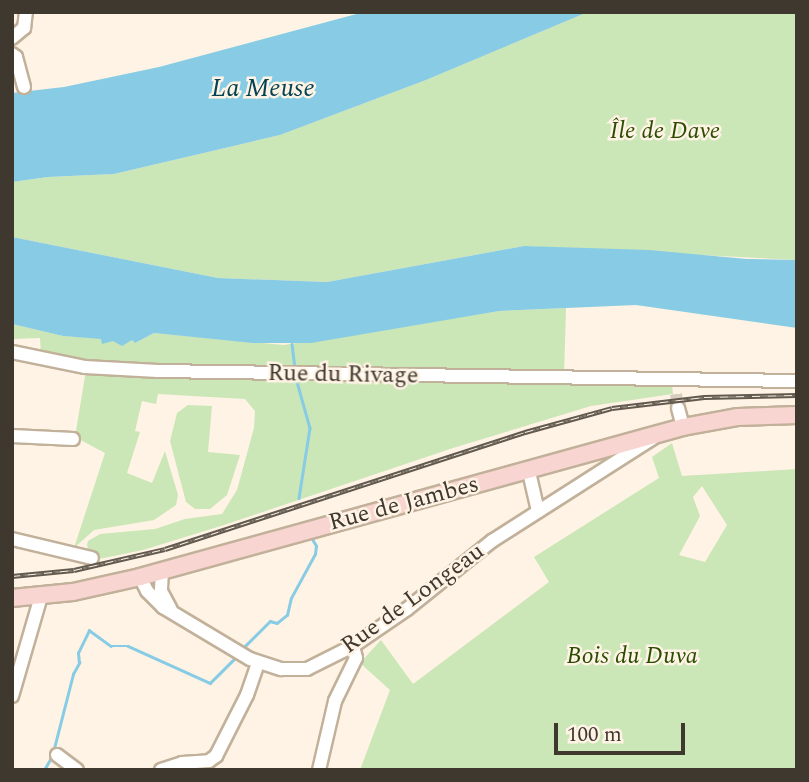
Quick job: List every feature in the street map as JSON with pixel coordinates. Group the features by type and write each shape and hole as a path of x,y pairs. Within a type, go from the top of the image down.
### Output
{"main road":[{"name":"Rue de Jambes","path":"12,598 41,596 140,577 529,472 683,427 738,417 797,415"}],"street":[{"path":"12,38 24,28 26,12"},
{"path":"12,54 16,57 24,87"},
{"name":"Rue du Rivage","path":"13,355 93,368 296,374 797,381"},
{"path":"675,380 676,394"},
{"path":"678,408 683,427"},
{"name":"Rue de Longeau","path":"140,577 154,600 239,653 258,663 281,670 307,668 353,646 407,609 492,541 659,433"},
{"path":"12,436 73,439"},
{"path":"529,472 538,510"},
{"path":"12,539 92,558"},
{"path":"162,570 161,591 171,610"},
{"path":"12,696 41,596"},
{"path":"318,770 335,701 356,658 353,646"},
{"path":"160,770 182,763 209,761 216,756 247,695 258,663"},
{"path":"57,755 77,770"}],"green space":[{"name":"Île de Dave","path":"588,12 797,12 797,260 524,246 327,282 218,278 12,237 12,182 48,177 114,174 280,135 426,80"},
{"path":"566,308 564,375 102,366 41,355 40,338 12,339 12,324 63,336 132,340 135,343 154,333 284,345 499,311"},
{"path":"86,370 672,384 673,394 591,406 453,448 224,525 143,550 99,559 89,552 87,545 88,541 100,534 155,529 185,519 222,514 237,490 254,428 255,411 245,399 158,394 156,404 142,401 135,431 140,432 127,473 152,483 165,451 178,495 176,505 154,520 94,530 74,548 105,453 75,437"},
{"path":"188,405 212,406 208,452 240,455 227,495 210,509 195,509 186,502 170,441 177,413"},
{"name":"Bois du Duva","path":"672,443 682,476 797,469 797,770 360,770 390,690 360,663 381,640 413,684 549,582 534,557 659,478 652,457","holes":["702,486 727,525 705,562 679,555 700,516 693,497"]}],"water":[{"name":"La Meuse","path":"364,12 588,12 426,80 280,135 114,174 48,177 12,182 12,93 64,87 159,67"},
{"path":"12,237 218,278 327,282 524,246 649,250 747,259 797,260 797,328 636,305 499,311 311,343 253,343 154,333 135,343 132,340 122,346 113,341 102,344 101,339 63,336 12,324"}],"waterway":[{"path":"292,344 295,368"},
{"path":"296,378 310,428 299,498"},
{"path":"243,648 270,621 277,623 287,615 291,598 315,554 316,546 313,541"},
{"path":"44,770 52,756 73,674 79,663 78,653 89,630 111,646 128,646 210,683 235,658"}],"tunnel":[{"path":"676,394 678,408"}],"railway":[{"path":"12,576 74,570 165,549 525,432 612,408 704,397 797,395"}]}
